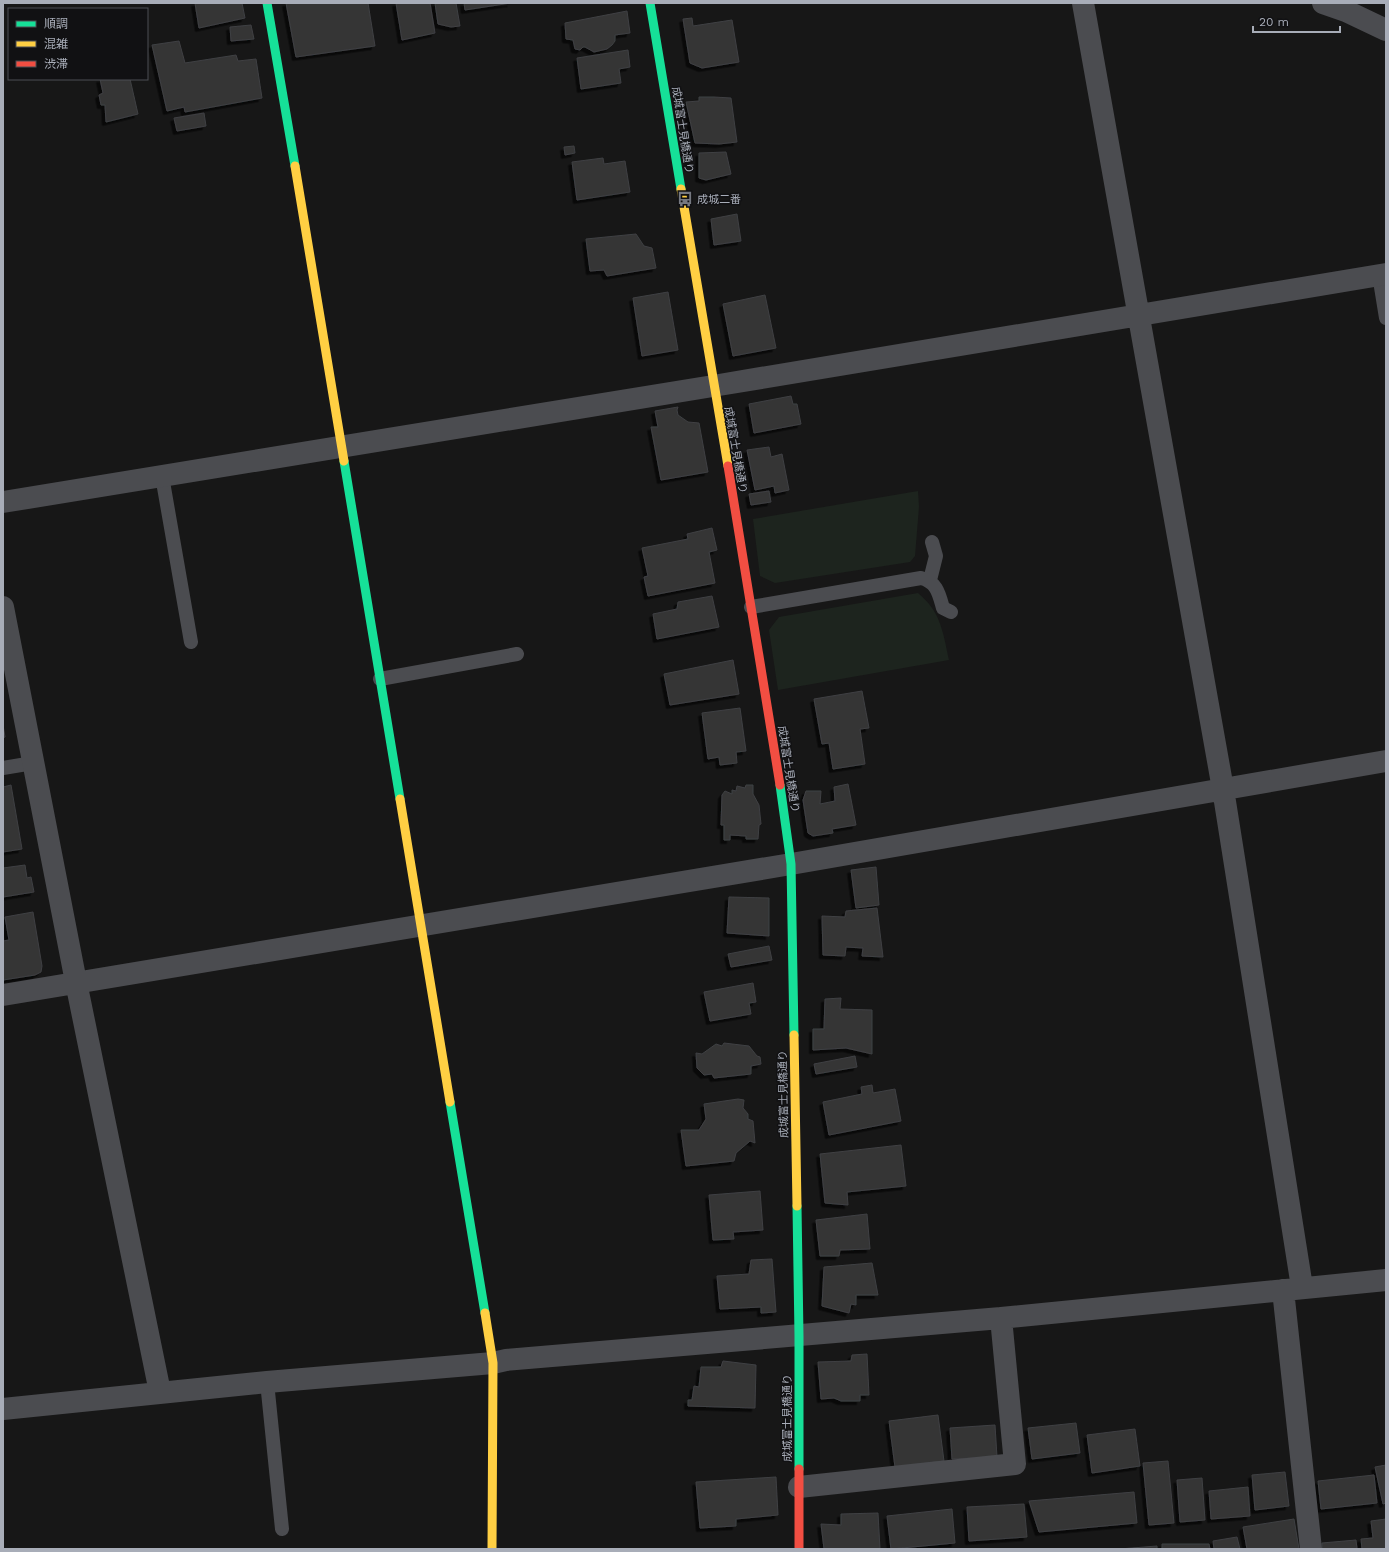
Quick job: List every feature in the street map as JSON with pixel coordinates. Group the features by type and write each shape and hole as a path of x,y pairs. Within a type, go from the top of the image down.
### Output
{"street":[{"path":"266,3 422,925 493,1363 492,1549"},
{"name":"成城富士見橋通り","path":"650,3 751,607 791,864 798,1336 799,1549"},
{"path":"1083,3 1223,789 1292,1289 1311,1549"},
{"path":"1323,3 1346,11 1386,30"},
{"path":"3,502 713,386 1383,274"},
{"path":"3,607 76,982 160,1392"},
{"path":"3,995 791,864 1386,761"},
{"path":"3,1409 267,1382 1001,1318 1386,1280"},
{"path":"799,1487 1015,1464 1001,1318"}],"lane":[{"path":"1383,274 1386,318"},
{"path":"162,476 191,642"},
{"path":"930,580 936,556 932,542"},
{"path":"751,607 921,578 930,580 939,593 943,608 951,612"},
{"path":"380,678 517,654"},
{"path":"3,768 33,763"},
{"path":"267,1382 282,1529"}],"shaded area":[{"path":"918,491 919,507 915,556 910,562 775,583 760,576 753,519"},
{"path":"918,593 928,603 937,617 949,660 778,690 769,630 779,617"}],"building":[{"path":"195,3 242,3 245,18 199,28"},
{"path":"286,3 368,3 375,46 296,57"},
{"path":"396,3 430,3 435,33 402,40"},
{"path":"435,3 456,3 460,26 451,27 438,24"},
{"path":"464,3 511,3 465,10"},
{"path":"627,11 630,33 615,35 615,41 607,49 594,52 585,47 580,50 575,49 573,40 566,39 565,23"},
{"path":"692,18 693,26 732,20 739,62 702,68 690,63 683,19"},
{"path":"251,25 254,39 231,41 230,27"},
{"path":"179,41 185,63 236,55 238,61 256,59 262,98 185,112 184,107 167,111 152,45"},
{"path":"628,50 630,67 619,69 621,83 581,89 577,58"},
{"path":"100,80 130,80 138,114 106,122 105,105 101,105 99,95 103,93"},
{"path":"699,97 731,98 737,142 719,144 695,143 686,102 699,101"},
{"path":"204,113 206,126 177,131 174,118"},
{"path":"574,146 575,153 565,155 564,147"},
{"path":"726,152 731,174 706,180 699,178 699,153"},
{"path":"603,158 604,164 625,161 630,192 577,200 572,162"},
{"path":"737,214 741,241 714,245 711,219"},
{"path":"636,234 644,246 652,248 656,268 607,276 604,270 590,271 586,239"},
{"path":"668,292 678,350 642,356 633,298"},
{"path":"765,295 776,348 733,356 723,304"},
{"path":"791,396 793,404 797,404 801,424 754,433 749,404"},
{"path":"678,407 678,415 688,422 699,423 708,472 661,480 651,427 658,427 655,411"},
{"path":"769,447 771,457 782,454 789,490 775,493 774,486 755,490 747,450"},
{"path":"769,491 771,502 751,505 749,494"},
{"path":"712,528 717,550 709,552 715,583 648,596 644,577 648,576 642,548 688,539 687,534"},
{"path":"712,596 719,627 657,639 653,614 677,609 678,602"},
{"path":"733,660 739,694 670,705 664,674"},
{"path":"862,691 869,728 860,729 865,764 833,769 829,743 822,744 814,699"},
{"path":"740,708 746,751 736,752 737,763 720,765 719,757 708,759 702,713"},
{"path":"3,725 5,737 3,738"},
{"path":"848,784 856,825 832,829 833,833 813,836 808,833 803,800 806,791 821,791 820,804 835,801 834,787"},
{"path":"11,785 22,849 3,852 3,787"},
{"path":"746,785 753,785 753,794 759,805 761,824 759,825 758,839 746,839 746,836 730,835 730,840 724,840 724,825 721,825 722,795 725,791 732,794 732,790 736,791 737,786 745,788"},
{"path":"25,865 27,878 31,877 34,892 3,897 3,868"},
{"path":"876,867 879,905 856,908 851,870"},
{"path":"729,897 769,898 769,936 727,933"},
{"path":"877,908 883,957 862,956 863,948 846,947 845,956 823,955 822,916 845,917 846,911"},
{"path":"33,912 42,966 41,972 35,975 3,980 3,941 9,940 5,917"},
{"path":"769,946 772,960 731,967 728,954"},
{"path":"753,983 756,1002 749,1003 751,1014 710,1021 704,992"},
{"path":"841,998 840,1009 872,1010 872,1054 846,1048 813,1050 813,1029 824,1029 825,999"},
{"path":"724,1043 749,1046 757,1056 760,1057 761,1064 751,1066 751,1074 714,1078 712,1074 704,1075 697,1068 696,1053 702,1054 716,1044 722,1046"},
{"path":"855,1056 857,1067 816,1074 814,1064"},
{"path":"872,1085 873,1093 895,1089 901,1121 829,1135 823,1102 862,1094 861,1087"},
{"path":"738,1099 744,1100 743,1108 748,1114 748,1119 753,1121 755,1143 750,1141 736,1153 734,1161 686,1166 681,1130 699,1130 706,1119 704,1104"},
{"path":"901,1145 906,1186 847,1192 848,1205 825,1203 820,1154"},
{"path":"760,1191 763,1230 733,1232 734,1239 713,1240 709,1195"},
{"path":"867,1214 870,1249 840,1250 839,1256 820,1256 816,1220"},
{"path":"772,1259 776,1312 761,1313 761,1307 720,1309 717,1276 749,1274 751,1260"},
{"path":"872,1263 878,1295 856,1295 856,1305 851,1304 849,1313 822,1306 824,1267"},
{"path":"867,1354 869,1395 860,1395 860,1401 841,1401 834,1398 821,1399 818,1362 851,1361 852,1355"},
{"path":"723,1361 756,1365 755,1408 688,1406 688,1400 692,1400 694,1386 699,1387 701,1367 721,1367"},
{"path":"938,1415 944,1461 895,1467 889,1421"},
{"path":"1076,1423 1080,1453 1032,1459 1028,1428"},
{"path":"995,1425 997,1457 952,1459 950,1428"},
{"path":"1135,1429 1140,1466 1092,1473 1087,1435"},
{"path":"1168,1461 1174,1523 1149,1525 1143,1463"},
{"path":"1386,1465 1386,1503 1383,1504 1375,1467"},
{"path":"1285,1472 1289,1506 1255,1510 1252,1475"},
{"path":"1374,1475 1377,1503 1321,1509 1318,1481"},
{"path":"776,1477 778,1515 736,1519 736,1526 700,1528 696,1482"},
{"path":"1202,1478 1205,1520 1180,1522 1177,1480"},
{"path":"1248,1487 1250,1516 1211,1519 1209,1491"},
{"path":"1134,1492 1137,1523 1039,1532 1029,1501"},
{"path":"1024,1504 1027,1537 969,1541 967,1507"},
{"path":"952,1509 955,1543 891,1549 887,1516"},
{"path":"878,1513 880,1549 824,1549 821,1524 841,1525 841,1514"},
{"path":"1294,1519 1299,1549 1247,1549 1243,1527"},
{"path":"1386,1519 1386,1549 1362,1549 1361,1539 1373,1538 1371,1521"},
{"path":"1237,1537 1240,1549 1214,1549 1213,1541"},
{"path":"1356,1540 1357,1549 1322,1549 1322,1543"},
{"path":"1162,1544 1209,1544 1210,1549 1162,1549"},
{"path":"1157,1546 1157,1549 1119,1549"}],"traffic: fast":[{"path":"267,3 295,166"},
{"path":"650,3 681,189"},
{"path":"344,461 400,799"},
{"path":"780,785 791,864 794,1035"},
{"path":"450,1102 485,1313"},
{"path":"797,1206 799,1469"}],"traffic: slow":[{"path":"295,166 344,461"},
{"path":"681,189 728,466"},
{"path":"400,799 450,1102"},
{"path":"794,1035 797,1206"},
{"path":"485,1313 493,1363 492,1549"}],"traffic: jam":[{"path":"728,466 780,785"},
{"path":"799,1469 799,1549"}],"place":[{"name":"成城二番","path":"685,199"}]}
